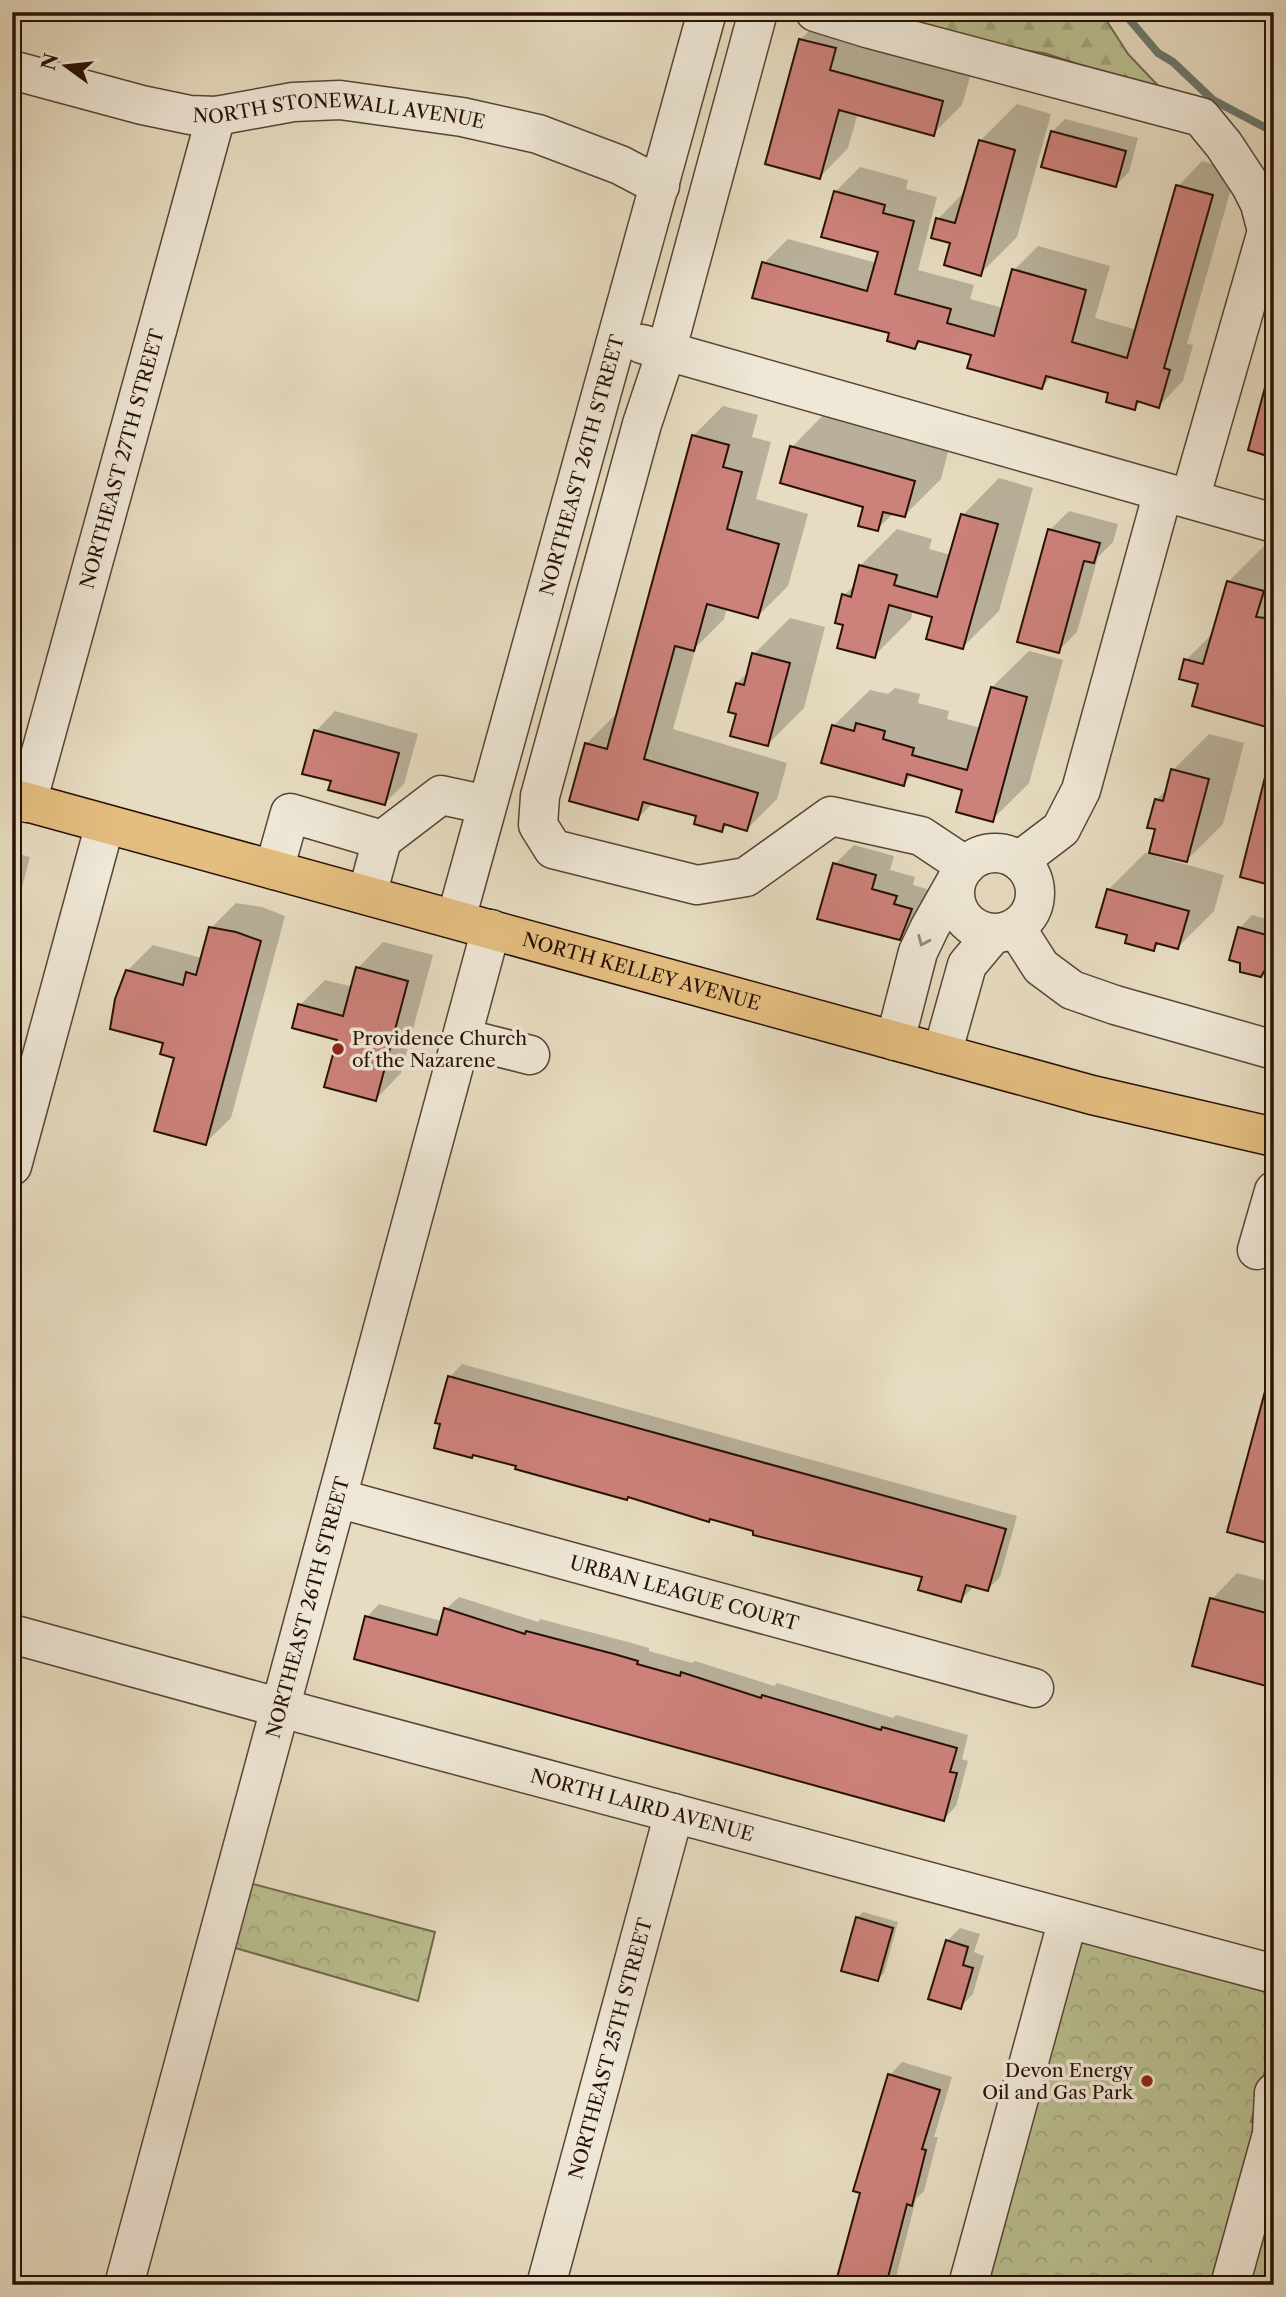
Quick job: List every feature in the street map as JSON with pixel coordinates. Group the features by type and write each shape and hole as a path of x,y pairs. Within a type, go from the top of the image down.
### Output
{"main road":[{"name":"NORTH KELLEY AVENUE","path":"20,800 1092,1095 1274,1137"}],"street":[{"name":"NORTHEAST 26TH STREET","path":"124,2285 462,1038 487,805 707,12"},
{"path":"758,12 666,352 642,424 552,749 540,796 538,825 553,849 697,885 746,877 831,816 921,836 961,873"},
{"path":"815,12 1201,117 1224,145 1260,204 1267,231 1176,495 1081,790 1061,829 1020,861"},
{"name":"NORTH STONEWALL AVENUE","path":"12,70 168,112 216,116 293,102 341,100 462,117 538,134 620,165 660,186"},
{"name":"NORTHEAST 27TH STREET","path":"20,800 216,116"},
{"path":"616,337 1274,523"},
{"path":"367,895 383,840 441,795 487,805"},
{"path":"274,870 290,813 383,840"},
{"path":"12,1166 105,824"},
{"path":"895,1041 918,952 961,873 983,855 996,853 1020,861 1034,883 1032,908 1026,920 1004,931 967,965 942,1054"},
{"path":"961,873 955,893 956,905 970,926 981,932 1004,931 1041,967 1072,990 1274,1050"},
{"path":"462,1038 530,1055"},
{"path":"1257,1250 1274,1191"},
{"name":"URBAN LEAGUE COURT","path":"337,1498 1034,1688"},
{"name":"NORTH LAIRD AVENUE","path":"12,1634 1274,1974"},
{"name":"NORTHEAST 25TH STREET","path":"546,2285 674,1813"},
{"path":"968,2285 1068,1919"},
{"path":"1230,2285 1273,2133 1274,2094"}],"green space":[{"path":"845,12 1101,12 1128,54 1164,92 1044,53 925,37"},
{"path":"249,1883 435,1932 418,2001 232,1947"},
{"name":"Devon Energy Oil and Gas Park","path":"1078,1940 1250,1984 1274,2000 1274,2039 1251,2122 1274,2130 1274,2285 975,2285"}],"building":[{"path":"799,39 836,48 830,70 943,101 934,136 839,110 820,179 765,164"},
{"path":"1051,131 1126,151 1116,187 1041,167"},
{"path":"979,140 1015,150 981,276 944,265 950,243 931,238 936,218 955,223"},
{"path":"1176,185 1213,195 1164,368 1170,370 1159,408 1137,401 1135,410 1106,402 1108,393 1046,376 1042,389 967,368 971,355 918,341 915,349 887,341 889,333 752,298 762,262 867,291 878,252 821,237 834,191 885,205 883,213 914,221 895,294 951,309 947,323 994,336 1012,269 1086,290 1072,342 1127,358"},
{"path":"1267,380 1274,381 1274,458 1248,450"},
{"path":"692,435 729,445 723,467 742,472 727,529 779,544 758,618 707,604 694,651 675,646 644,759 758,793 747,831 724,824 722,832 694,824 696,816 643,802 638,820 569,801 585,743 607,749"},
{"path":"790,446 915,481 905,517 883,512 878,531 858,526 863,507 780,483"},
{"path":"961,514 998,524 963,649 926,639 932,617 889,605 875,658 837,648 843,625 835,623 842,594 851,597 859,565 897,575 894,585 937,597"},
{"path":"1048,529 1100,543 1094,563 1084,561 1059,653 1017,642"},
{"path":"1227,581 1264,591 1256,617 1274,619 1274,729 1192,706 1198,684 1179,679 1184,659 1203,664"},
{"path":"752,653 790,663 768,746 730,736 736,714 728,712 736,683 744,685"},
{"path":"991,687 1027,697 993,822 956,812 962,790 907,774 904,786 821,763 832,725 854,731 856,723 885,731 883,739 914,748 912,755 967,770"},
{"path":"314,730 399,753 385,805 328,790 331,781 302,774"},
{"path":"1171,769 1209,779 1187,862 1149,853 1155,829 1147,828 1155,799 1163,801"},
{"path":"1266,773 1274,774 1274,886 1240,877"},
{"path":"833,863 876,875 872,889 897,896 894,904 912,909 900,940 817,919"},
{"path":"1107,889 1189,911 1178,949 1156,943 1154,951 1125,943 1127,935 1096,927"},
{"path":"209,927 236,932 261,941 206,1145 154,1131 174,1058 160,1054 163,1043 110,1029 115,999 126,970 183,985 186,972 196,975"},
{"path":"1238,927 1274,937 1274,972 1265,970 1261,977 1240,972 1240,963 1229,960"},
{"path":"356,967 408,981 376,1101 324,1087 337,1040 292,1028 298,1004 343,1016"},
{"path":"448,1376 1006,1529 988,1591 966,1585 961,1602 918,1590 922,1577 753,1535 753,1531 710,1519 709,1522 628,1497 627,1500 515,1469 516,1466 434,1448 440,1424 435,1423"},
{"path":"1267,1384 1274,1385 1274,1545 1227,1532"},
{"path":"1210,1598 1274,1615 1274,1688 1192,1666"},
{"path":"444,1608 525,1634 526,1631 614,1654 638,1661 637,1664 680,1676 681,1672 761,1698 762,1695 881,1730 882,1727 957,1748 950,1772 957,1773 944,1821 354,1659 365,1616 437,1635"},
{"path":"856,1917 893,1928 878,1981 841,1971"},
{"path":"946,1940 968,1947 963,1965 973,1968 961,2009 928,1999"},
{"path":"888,2074 940,2090 922,2149 926,2150 912,2206 907,2204 886,2285 835,2285 860,2193 853,2191"}],"waterway":[{"path":"1123,12 1158,53 1173,62 1213,100 1268,129 1274,137"}],"place":[{"name":"Providence Church of the Nazarene","path":"338,1049"},
{"name":"Devon Energy Oil and Gas Park","path":"1147,2081"}]}
